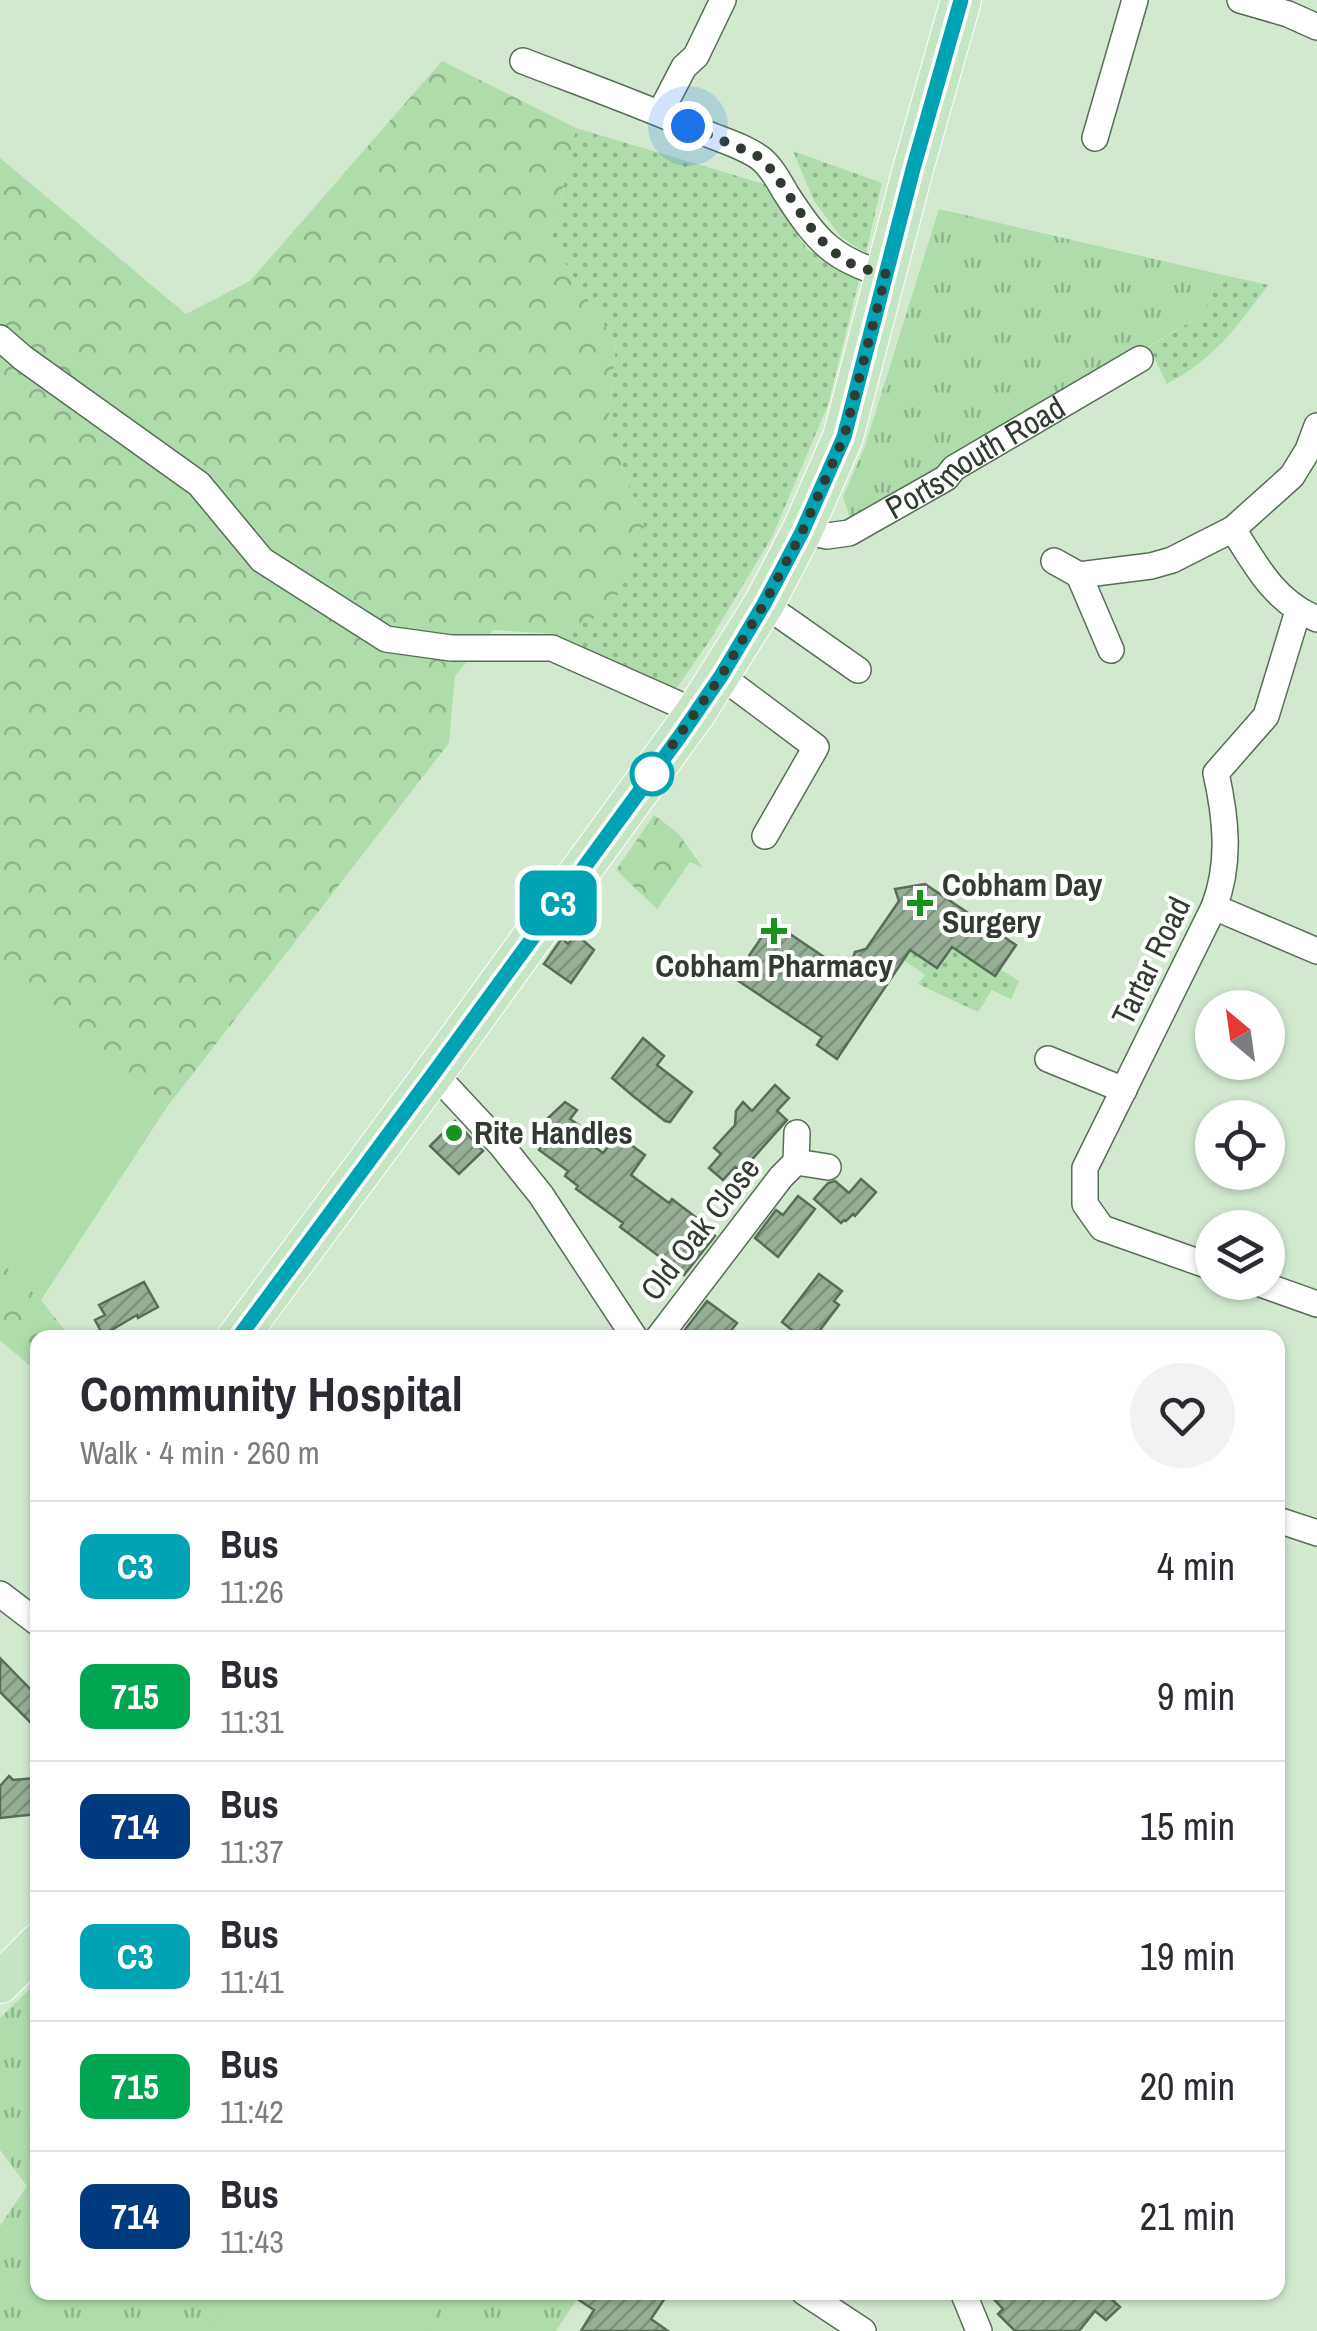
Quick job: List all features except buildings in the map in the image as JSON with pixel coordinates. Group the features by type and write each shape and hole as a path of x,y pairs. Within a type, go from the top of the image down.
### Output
{"main road":[{"path":"244,1330 696,712 764,604 802,532 844,437 960,0"},
{"path":"0,1983 30,1952"}],"street":[{"path":"660,114 684,68 696,56 723,0"},
{"path":"1095,138 1135,0"},
{"path":"1240,0 1317,27"},
{"path":"523,61 756,155 801,216 836,254 886,274"},
{"path":"0,338 199,484 262,560 386,640 452,648 552,648 696,712"},
{"name":"Portsmouth Road","path":"802,532 827,536 863,526 1140,359"},
{"path":"1078,575 1172,560 1233,529 1292,476 1317,426"},
{"path":"1233,529 1265,580 1308,615"},
{"path":"1054,561 1078,575 1111,650"},
{"path":"764,604 858,670"},
{"name":"Tartar Road","path":"1195,1262 1102,1228 1085,1204 1085,1168 1219,894 1226,852 1225,814 1216,772 1266,716 1308,615"},
{"path":"721,676 816,747 764,836"},
{"path":"1214,908 1317,951"},
{"path":"1048,1059 1124,1090"},
{"path":"434,1073 501,1145 541,1196 630,1330"},
{"name":"Old Oak Close","path":"664,1330 796,1162 797,1133"},
{"name":"Old Oak Close","path":"796,1162 828,1167"},
{"path":"1285,1293 1317,1304"},
{"path":"1285,1522 1317,1533"},
{"path":"0,1594 30,1617"},
{"path":"816,2300 863,2331"},
{"path":"966,2300 980,2331"}],"green space":[{"path":"442,61 576,128 551,241 616,344 608,424 644,527 611,611 555,634 493,630 455,676 449,743 167,1107 0,980 0,158 186,314 250,281"},
{"path":"576,128 764,184 807,249 859,280 828,405 772,537 676,689 555,634 611,610 644,527 608,424 616,344 551,241"},
{"path":"793,151 882,183 866,253 841,237 814,201"},
{"path":"939,209 1219,274 1203,314 989,442 850,518 843,497 865,446"},
{"path":"1219,274 1268,285 1211,353 1167,384 1149,347 1203,314"},
{"path":"654,815 678,833 703,868 690,862 657,909 616,870"},
{"path":"952,947 994,976 1000,969 1019,981 1011,999 992,990 978,1012 918,984 925,975 904,960 910,950 937,968"},
{"path":"0,980 167,1107 41,1300 0,1261"},
{"path":"0,1261 41,1300 65,1330 30,1330 30,1366 0,1340"},
{"path":"30,1989 30,2300 576,2300 556,2331 0,2331 0,2226 27,2186 0,2150 0,2018"},
{"path":"232,2300 445,2300 424,2331 211,2331"}],"bus line":[{"name":"C3","path":"244,1330 680,736 764,604 802,532 844,437 961,0"}],"place":[{"name":"Cobham Day Surgery","path":"920,903"},
{"name":"Cobham Pharmacy","path":"774,931"},
{"name":"Rite Handles","path":"454,1133"}],"route":[{"path":"652,774 721,676 802,532 844,437 886,274 836,254 801,216 756,155 688,126"}]}
